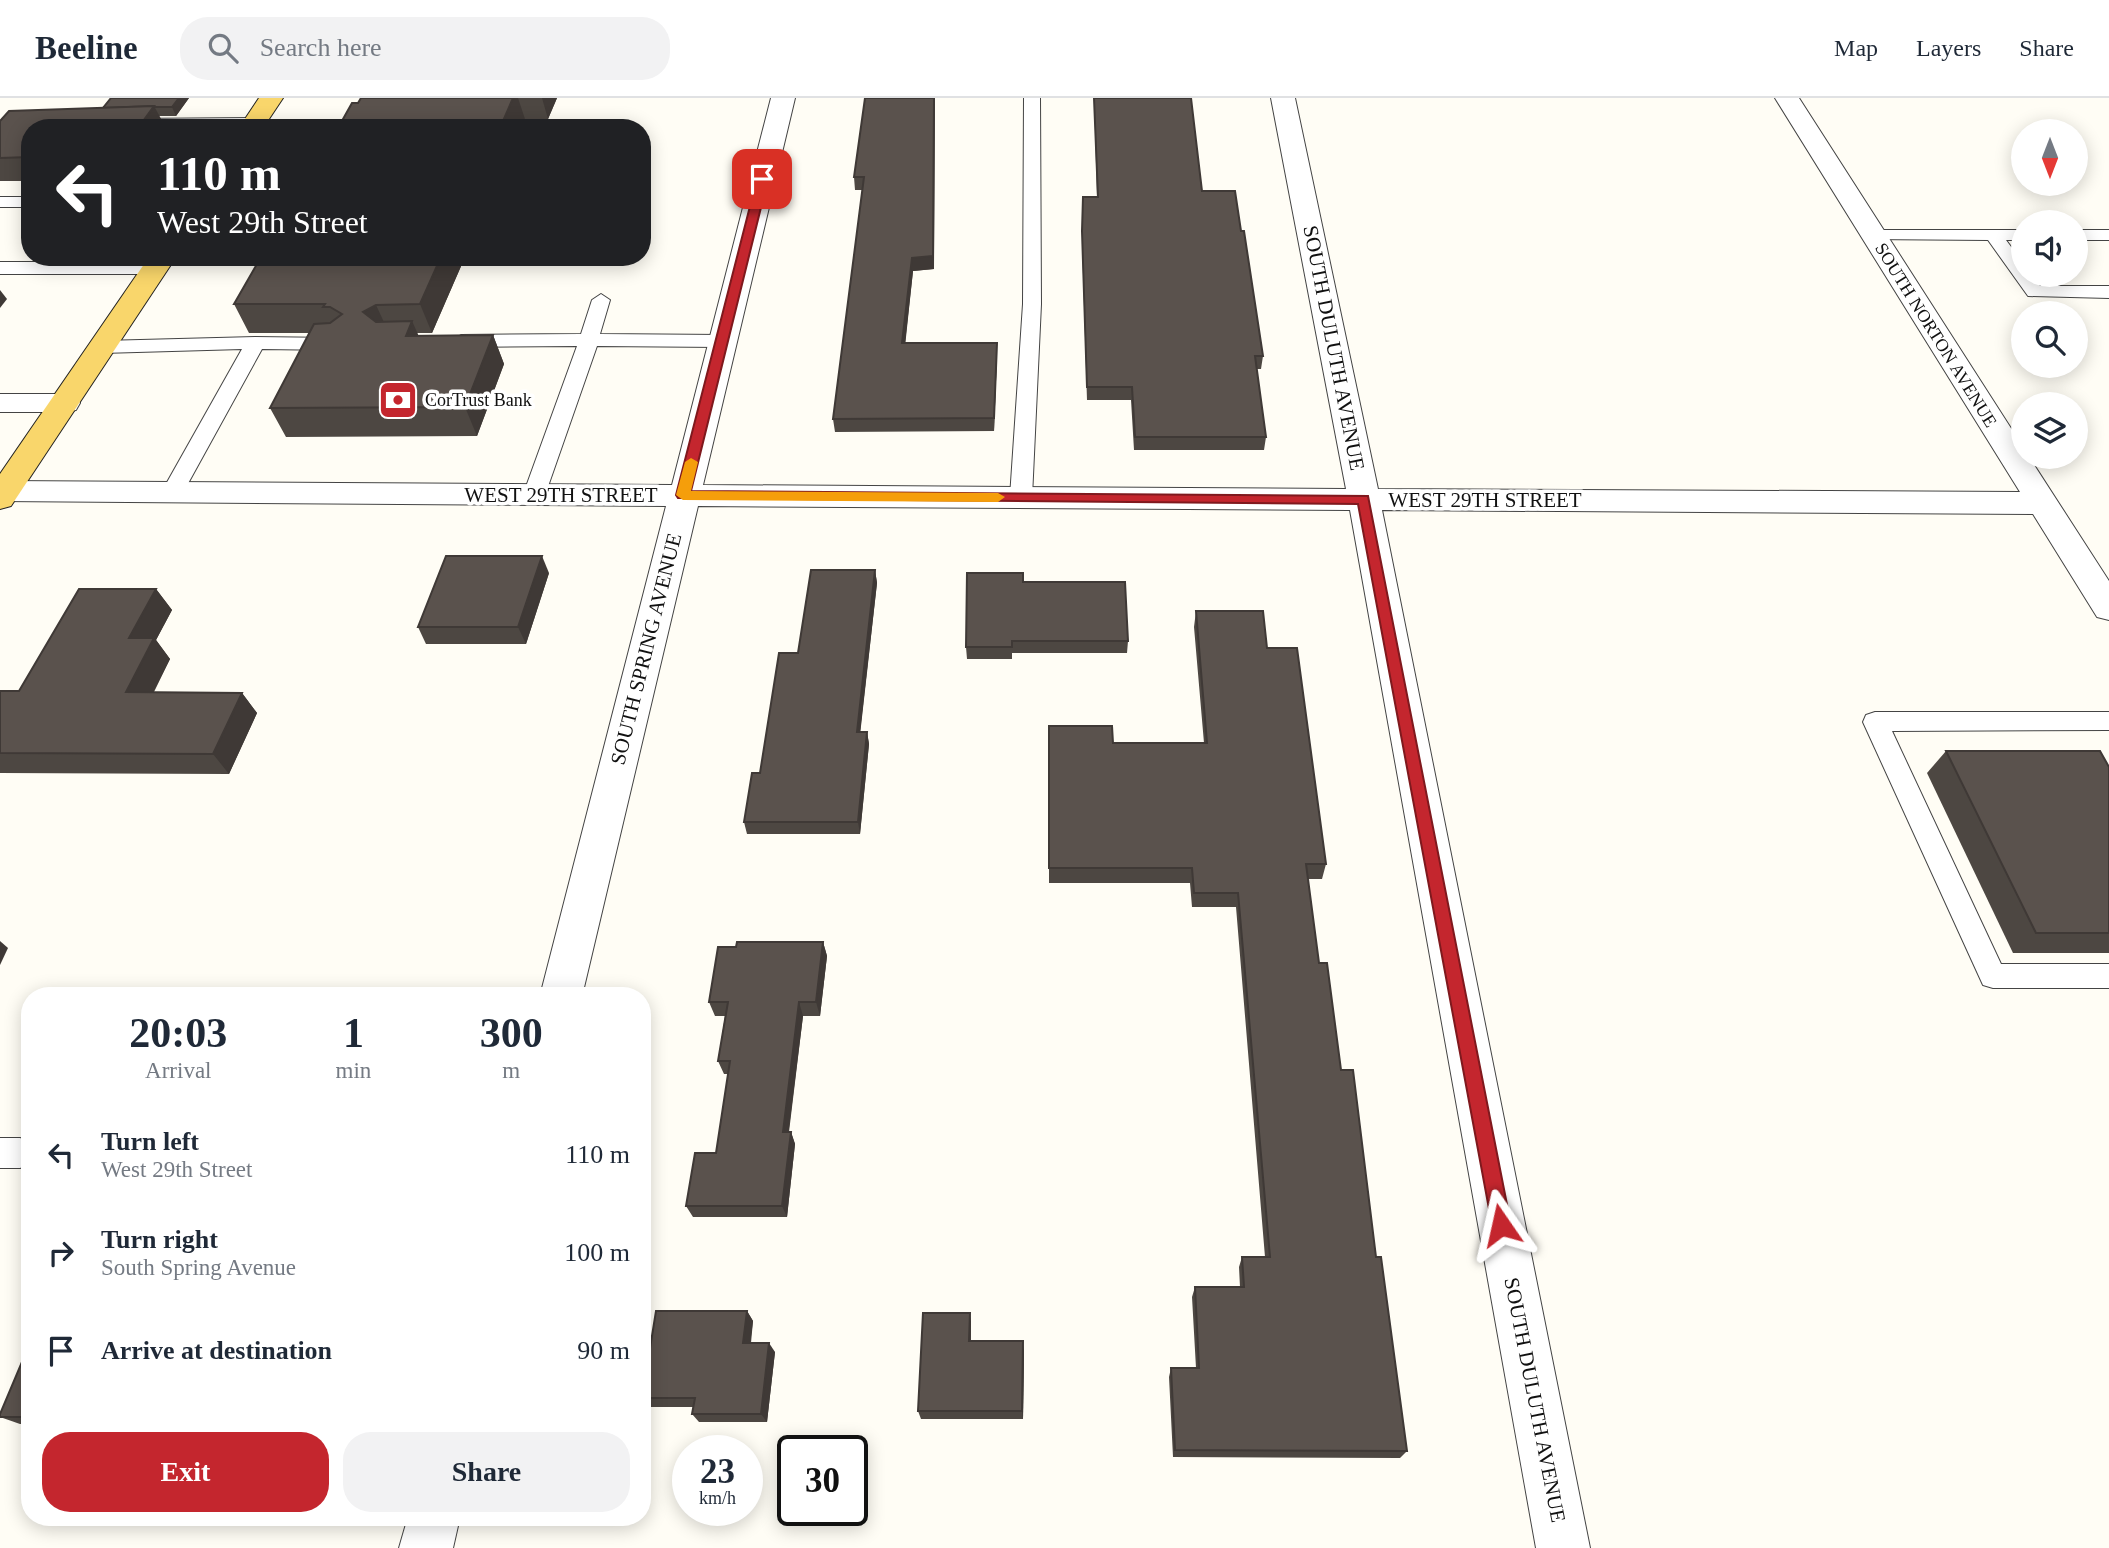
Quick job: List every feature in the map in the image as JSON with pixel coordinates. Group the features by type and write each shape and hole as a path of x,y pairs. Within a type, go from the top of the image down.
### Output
{"main road":[{"path":"257,119 271,98"},
{"path":"2,495 158,266"}],"street":[{"name":"SOUTH SPRING AVENUE","path":"563,987 783,98"},
{"name":"SOUTH DULUTH AVENUE","path":"1283,98 1364,499 1563,1548"},
{"name":"SOUTH NORTON AVENUE","path":"1787,98 2109,608"},
{"path":"0,403 65,402"},
{"name":"WEST 29TH STREET","path":"2,495 683,495 2042,503"},
{"path":"426,1548 432,1526"}],"lane":[{"path":"1021,497 1032,304 1032,98"},
{"path":"0,202 21,202"},
{"path":"1873,235 2011,235"},
{"path":"1993,235 2035,292 2109,292"},
{"path":"2088,235 2109,235"},
{"path":"0,268 64,266"},
{"path":"534,495 601,300"},
{"path":"442,342 722,341"},
{"path":"172,493 255,343"},
{"path":"102,347 343,344"},
{"path":"2109,721 1875,722 1993,976 2109,976"}],"building":[{"path":"111,98 179,98 172,107 103,108"},
{"path":"361,98 513,98 504,119 343,119 352,103 358,103"},
{"path":"865,98 934,98 933,256 912,258 902,343 997,343 994,418 833,419 864,177 854,177"},
{"path":"1094,98 1191,98 1202,191 1235,191 1241,231 1244,231 1263,356 1255,356 1266,437 1135,437 1132,387 1087,387 1082,231 1083,197 1098,197"},
{"path":"154,106 145,119 21,119 21,157 0,158 0,121 9,111"},
{"path":"256,266 437,266 420,304 376,305 363,312 376,322 412,321 406,336 493,335 465,407 270,408 314,324 330,323 342,314 330,307 323,307 325,304 234,304"},
{"path":"446,556 542,556 518,627 418,627"},
{"path":"811,570 875,570 857,732 867,732 858,822 744,822 752,773 760,773 779,653 798,653"},
{"path":"967,573 1023,573 1023,582 1125,582 1128,641 1012,641 1012,647 966,647"},
{"path":"79,589 156,589 129,638 154,638 126,692 242,693 213,754 0,753 0,691 19,691"},
{"path":"1196,611 1263,611 1267,648 1297,648 1326,864 1306,864 1319,963 1327,963 1341,1070 1353,1070 1376,1257 1381,1257 1407,1451 1175,1450 1171,1368 1199,1368 1195,1287 1244,1287 1242,1257 1270,1257 1238,893 1194,893 1192,868 1049,868 1049,726 1112,726 1113,743 1207,743"},
{"path":"1946,751 2100,751 2109,767 2109,933 2036,933"},
{"path":"737,942 823,942 816,1002 799,1002 783,1132 791,1132 782,1206 686,1206 695,1153 716,1153 730,1061 718,1061 728,1002 709,1002 718,947 736,947"},
{"path":"656,1311 747,1311 743,1343 769,1343 761,1414 692,1414 695,1398 651,1398 651,1342"},
{"path":"923,1313 970,1313 969,1341 1023,1341 1022,1411 918,1411"},
{"path":"21,1364 21,1417 0,1417"}],"slow traffic":[{"path":"691,462 683,495 998,497"}],"place":[{"name":"CorTrust Bank","path":"398,400"}],"route":[{"path":"762,179 683,495 1364,499 1501,1225"}]}
